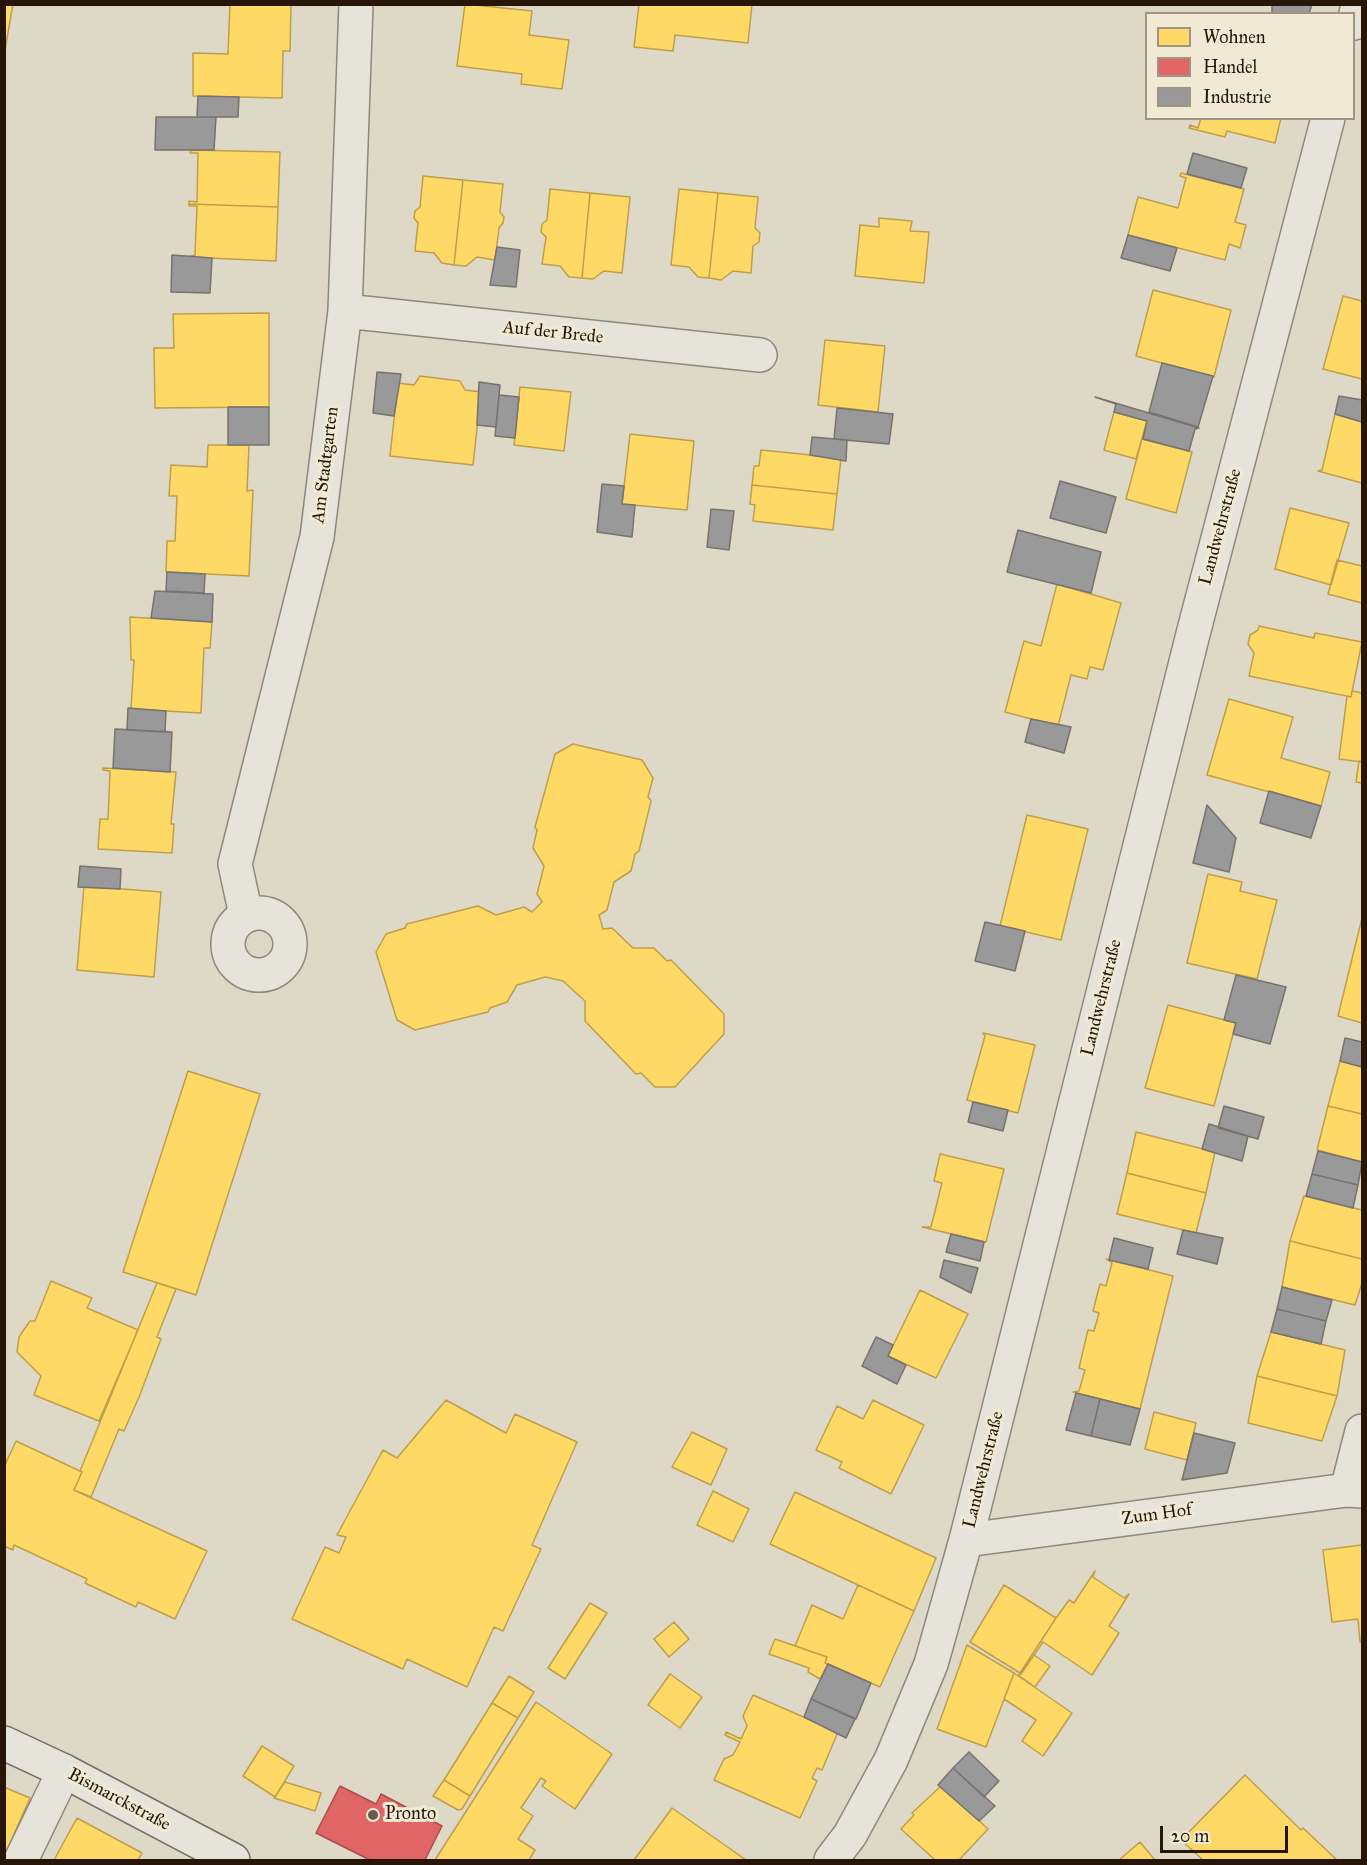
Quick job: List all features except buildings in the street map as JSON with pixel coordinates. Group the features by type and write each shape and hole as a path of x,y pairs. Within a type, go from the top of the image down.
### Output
{"street":[{"name":"Am Stadtgarten","path":"246,915 235,864 317,537 345,311 356,4"},
{"name":"Landwehrstraße","path":"831,1860 850,1834 895,1749 931,1664 966,1540 1193,634 1327,120"},
{"name":"Auf der Brede","path":"345,311 760,355"},
{"name":"Zum Hof","path":"966,1540 1355,1491 1362,1431"},
{"name":"Bismarckstraße","path":"4,1743 64,1771 232,1860"},
{"path":"21,1860 64,1771"}],"place":[{"name":"Pronto","path":"373,1815"}]}
